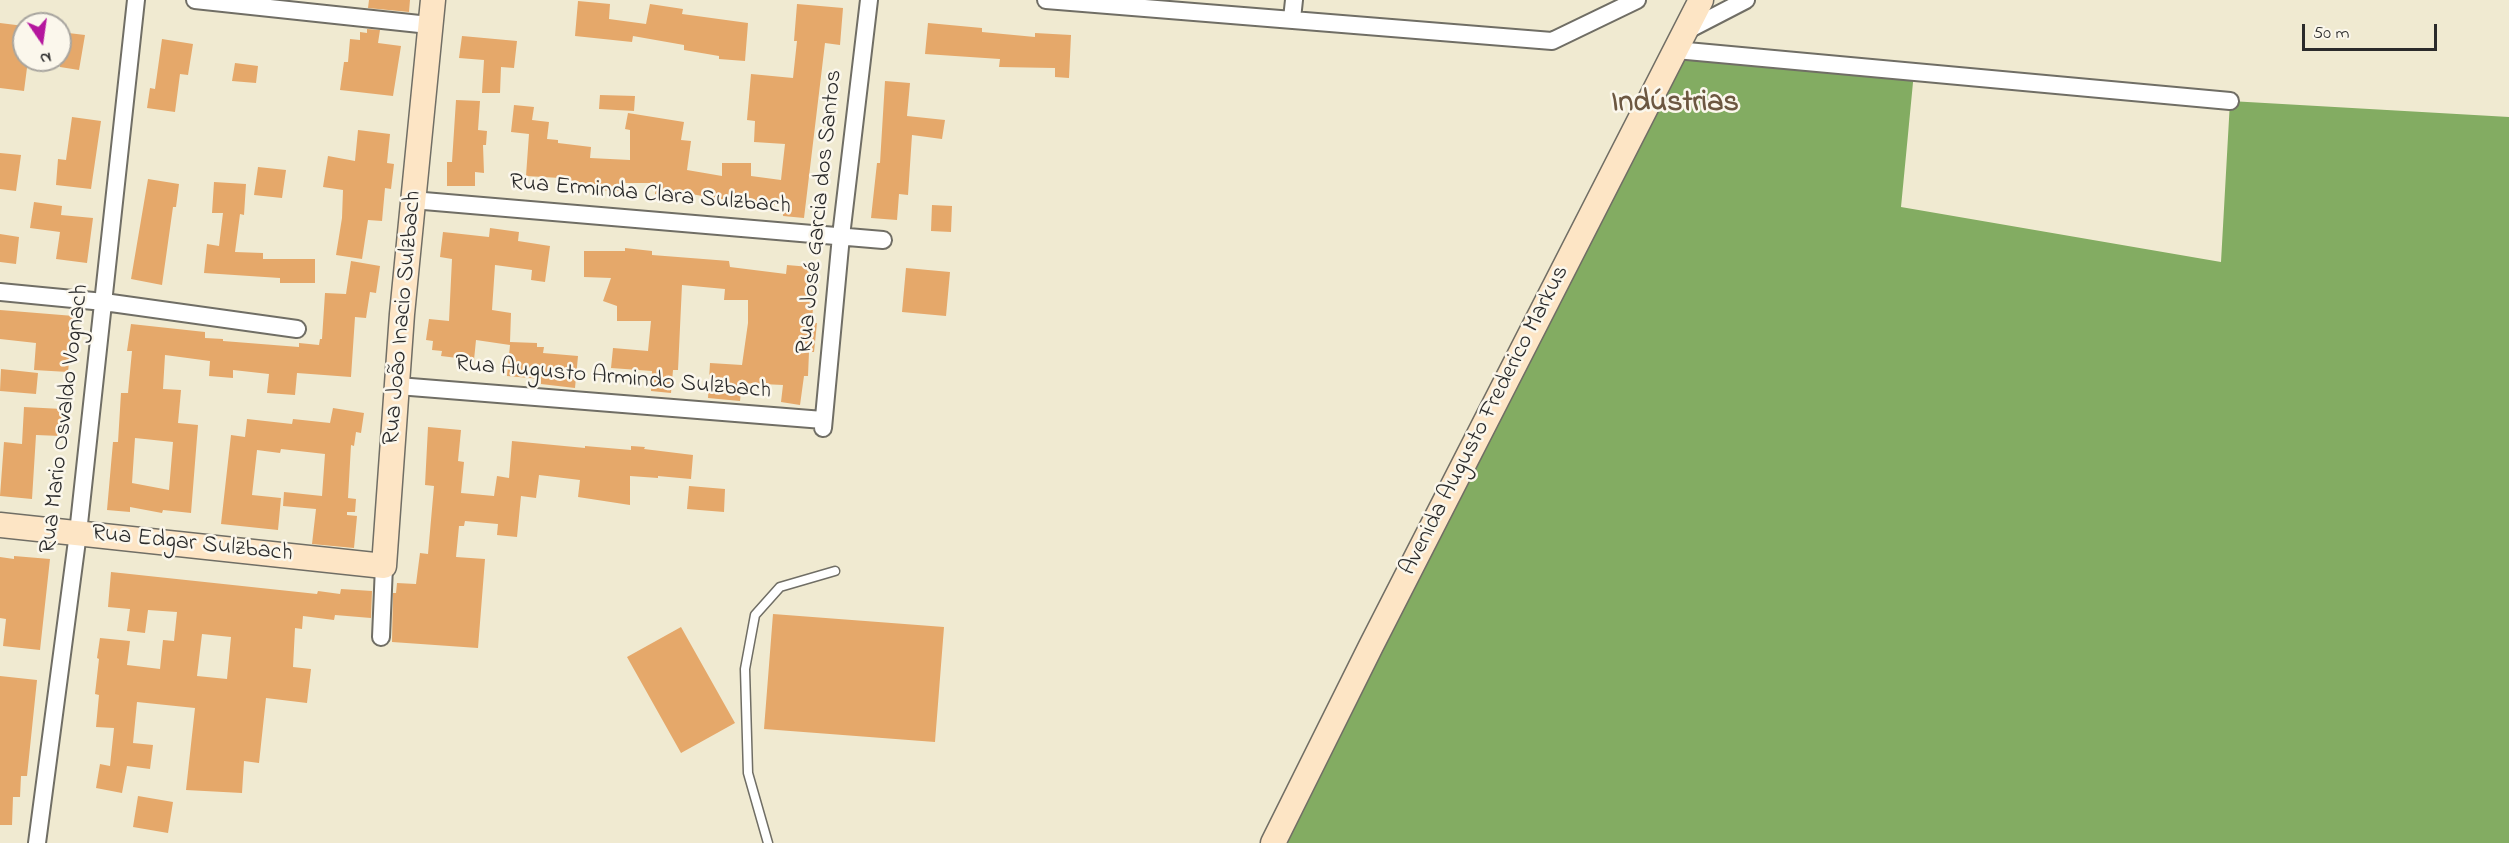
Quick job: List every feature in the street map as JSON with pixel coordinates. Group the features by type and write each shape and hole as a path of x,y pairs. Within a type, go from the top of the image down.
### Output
{"street":[{"name":"Rua Mario Osvaldo Vognach","path":"37,843 78,533 136,0"},
{"path":"195,0 429,25"},
{"name":"Rua João Inacio Sulzbach","path":"381,637 384,566 412,200 433,0"},
{"name":"Rua José Garcia dos Santos","path":"823,424 841,236 869,0"},
{"path":"1046,0 1552,40 1637,0"},
{"path":"1292,19 1294,0"},
{"name":"Avenida Augusto Frederico Markus","path":"1273,843 1371,646 1701,0"},
{"path":"1681,40 1746,0"},
{"path":"1681,40 2230,101"},
{"name":"Rua Erminda Clara Sulzbach","path":"412,200 883,240"},
{"path":"0,292 104,302 297,330"},
{"name":"Rua Augusto Armindo Sulzbach","path":"398,386 823,424"},
{"name":"Rua Edgar Sulzbach","path":"0,525 384,566"}],"lane":[{"path":"768,843 748,773 745,669 755,615 780,587 835,571"}],"green space":[{"path":"1676,50 1914,72 1901,207 2221,262 2230,101 2509,117 2509,843 1273,843"}],"building":[{"path":"369,0 410,0 409,12 368,8"},
{"path":"578,1 610,4 609,19 646,24 650,4 683,9 682,14 748,23 745,61 719,59 719,56 684,50 684,45 633,36 632,42 575,36"},
{"path":"797,4 843,8 840,45 825,43 804,218 783,216 784,206 740,199 718,199 681,192 681,195 655,194 656,183 620,183 620,191 595,190 595,187 559,183 560,178 526,176 529,134 511,132 514,105 534,107 532,120 549,122 547,139 558,140 558,143 591,147 590,158 630,160 630,130 625,129 628,113 684,122 681,140 691,141 687,170 722,176 722,163 751,163 751,176 781,180 785,144 754,142 755,121 747,120 751,74 793,78 797,41 794,41"},
{"path":"0,23 12,24 12,72 26,72 24,91 0,88"},
{"path":"928,23 982,28 982,32 1035,37 1035,33 1071,35 1069,78 1055,77 1055,68 999,67 1000,59 925,54"},
{"path":"367,29 380,30 378,43 401,46 393,96 340,90 344,62 348,62 350,39 360,40 360,32 367,33"},
{"path":"72,33 85,35 79,70 72,69"},
{"path":"462,36 517,41 514,68 501,67 500,93 482,93 484,60 459,58"},
{"path":"162,39 193,44 188,75 180,74 175,112 147,108 150,88 155,89"},
{"path":"235,63 258,66 256,83 232,81"},
{"path":"885,81 910,83 907,116 945,120 942,139 912,135 908,195 899,194 897,220 871,218 877,163 880,163"},
{"path":"600,95 635,96 634,111 599,109"},
{"path":"456,100 480,101 478,130 487,131 486,145 483,145 484,173 475,172 475,186 447,186 447,162 452,162"},
{"path":"72,117 101,121 91,189 56,185 58,159 66,160"},
{"path":"358,130 390,134 387,163 394,164 391,189 385,188 382,221 368,220 362,259 336,255 342,218 343,190 323,187 328,156 355,161"},
{"path":"0,153 21,155 16,191 0,189"},
{"path":"258,167 286,170 282,198 254,195"},
{"path":"148,179 179,184 176,207 173,207 162,285 131,279"},
{"path":"214,182 246,184 244,215 240,214 235,252 263,253 263,259 315,259 315,283 280,283 280,278 204,273 207,244 219,246 223,213 212,213"},
{"path":"34,202 62,206 61,215 93,218 87,263 56,259 60,232 30,228"},
{"path":"932,205 952,206 951,232 931,231"},
{"path":"490,228 519,232 518,241 550,246 545,282 531,280 532,270 495,265 492,310 511,313 510,342 537,343 537,347 544,347 543,353 578,356 575,388 541,384 541,379 507,376 510,345 476,340 474,360 441,356 442,351 432,350 433,341 426,340 429,319 449,321 452,259 440,257 443,232 489,237"},
{"path":"0,234 19,237 16,264 0,262"},
{"path":"625,248 652,251 652,255 729,261 730,267 786,274 787,265 810,267 808,285 812,285 809,307 813,308 812,323 817,323 814,352 809,352 808,376 804,376 800,405 781,402 783,385 742,383 740,401 708,398 710,363 742,365 748,323 748,300 724,300 725,289 682,285 678,370 673,370 671,393 651,391 652,371 611,368 613,348 648,351 651,321 617,321 617,306 603,301 611,278 584,277 584,251 625,251"},
{"path":"351,261 380,266 376,293 370,292 366,318 355,317 351,377 297,373 295,395 267,393 269,374 233,370 233,378 209,376 210,361 165,355 163,389 181,390 178,423 198,425 191,513 163,510 162,513 130,507 130,512 107,510 113,442 118,442 121,393 128,393 132,351 127,351 131,324 205,332 205,338 223,339 223,341 299,347 299,343 319,345 322,339 325,293 346,294","holes":["135,438 173,442 169,490 132,483"]},
{"path":"906,268 950,272 946,316 902,312"},
{"path":"0,310 74,316 68,372 34,370 36,343 0,339"},
{"path":"1,369 38,373 36,394 0,391"},
{"path":"24,407 62,409 60,436 36,435 32,499 0,496 4,442 22,444"},
{"path":"333,408 364,413 361,433 356,432 354,446 351,445 348,498 356,499 355,512 347,512 347,515 357,516 354,548 312,544 316,509 283,506 284,492 322,496 325,454 281,449 280,453 257,450 252,495 281,498 278,530 221,524 231,435 245,437 247,419 292,424 293,419 330,423"},
{"path":"428,427 461,430 458,461 464,462 461,493 494,496 497,476 509,478 512,441 585,448 585,446 631,450 631,446 645,447 644,449 693,455 691,479 630,476 630,505 578,497 580,480 539,475 536,498 521,496 517,537 497,535 498,524 465,521 464,526 459,526 456,557 485,559 478,648 392,642 393,593 396,593 397,583 416,584 420,553 428,554 434,486 425,485"},
{"path":"689,486 725,489 724,512 687,509"},
{"path":"14,556 50,559 40,650 3,646 6,619 0,618 0,557 14,559"},
{"path":"111,572 317,594 318,591 340,594 341,589 372,591 371,618 335,615 334,620 303,616 302,629 295,628 293,667 311,669 307,703 266,698 259,763 244,761 242,793 186,790 195,708 137,702 133,743 153,745 150,769 127,766 122,793 96,788 100,764 110,766 114,728 96,727 99,695 95,694 100,638 130,641 127,665 160,669 163,640 174,641 177,612 148,610 145,633 127,631 130,609 108,607","holes":["202,634 231,637 227,679 197,676"]},
{"path":"773,614 944,627 935,742 764,729"},
{"path":"681,627 735,723 681,753 627,657"},
{"path":"0,676 37,680 27,776 21,776 20,797 13,797 12,825 0,825"},
{"path":"138,796 173,802 168,833 133,827"}],"district":[{"name":"Indústrias","path":"1675,105"}]}
